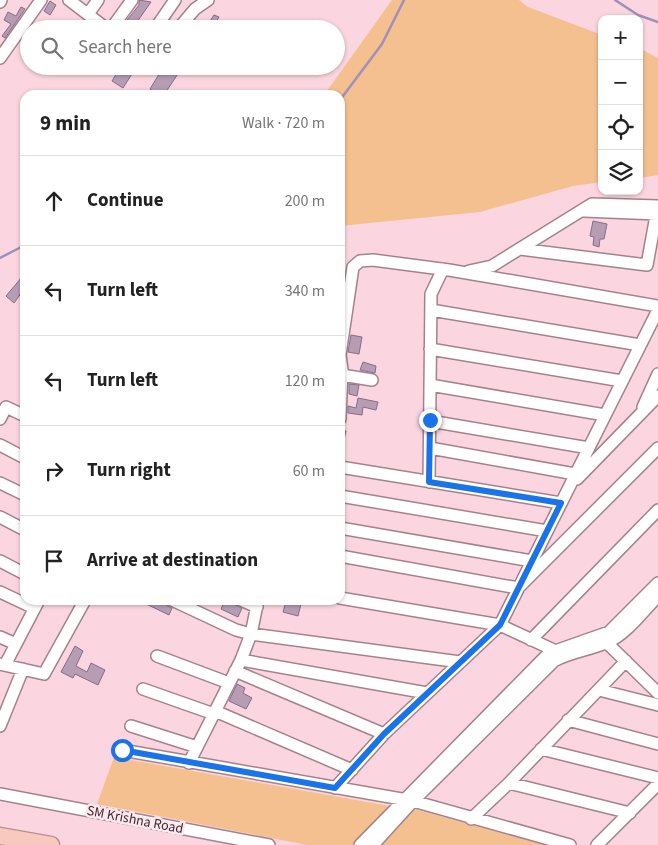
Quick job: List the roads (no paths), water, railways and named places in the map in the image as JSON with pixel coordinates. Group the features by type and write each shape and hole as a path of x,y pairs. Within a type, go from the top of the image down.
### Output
{"highway":[{"path":"0,836 51,845"}],"street":[{"path":"27,20 41,0"},
{"path":"69,0 96,20"},
{"path":"88,14 98,0"},
{"path":"118,20 132,0"},
{"path":"161,20 175,0"},
{"path":"186,20 195,9 208,0"},
{"path":"0,58 20,30"},
{"path":"464,272 492,266 584,211 592,204 658,206"},
{"path":"520,249 648,266 657,218 584,211"},
{"path":"345,311 352,267 360,261 373,260 464,272 658,306"},
{"path":"429,482 431,294 443,269"},
{"path":"431,310 640,345"},
{"path":"335,788 384,734 500,625 640,345 655,325 658,310"},
{"path":"430,349 622,381"},
{"path":"639,415 658,374"},
{"path":"345,376 372,380"},
{"path":"430,386 605,415"},
{"path":"569,487 658,396"},
{"path":"0,418 6,407 20,414"},
{"path":"430,420 589,448"},
{"path":"0,445 20,455"},
{"path":"430,448 575,474"},
{"path":"518,588 658,448"},
{"path":"345,468 561,503"},
{"path":"0,483 20,493"},
{"path":"345,497 547,531"},
{"path":"531,640 658,510"},
{"path":"0,517 20,527"},
{"path":"345,529 532,561"},
{"path":"345,557 518,588"},
{"path":"0,561 20,571"},
{"path":"360,845 409,801 554,661 560,653 609,632 658,583"},
{"path":"0,592 20,599"},
{"path":"345,599 500,625 560,653 607,643 616,638 658,596"},
{"path":"36,605 16,644 2,665 44,674 81,605"},
{"path":"183,605 236,630 251,634 460,662"},
{"path":"188,763 241,660 251,634 257,605"},
{"path":"0,636 16,644"},
{"path":"607,643 657,691"},
{"path":"157,656 229,683"},
{"path":"241,660 427,693"},
{"path":"470,819 509,783 626,661"},
{"path":"0,726 23,669"},
{"path":"235,671 384,734"},
{"path":"143,689 214,712 352,770"},
{"path":"599,690 658,705"},
{"path":"568,720 658,744"},
{"path":"131,726 197,747"},
{"path":"541,749 658,778"},
{"path":"122,750 409,801 570,845"},
{"path":"509,783 630,813"},
{"path":"597,845 658,784"},
{"name":"SM Krishna Road","path":"0,794 269,845"},
{"path":"373,845 409,801"}],"waterway":[{"path":"345,93 382,44 404,0"},
{"path":"615,0 638,15 658,22"},
{"path":"0,258 20,248"}]}
